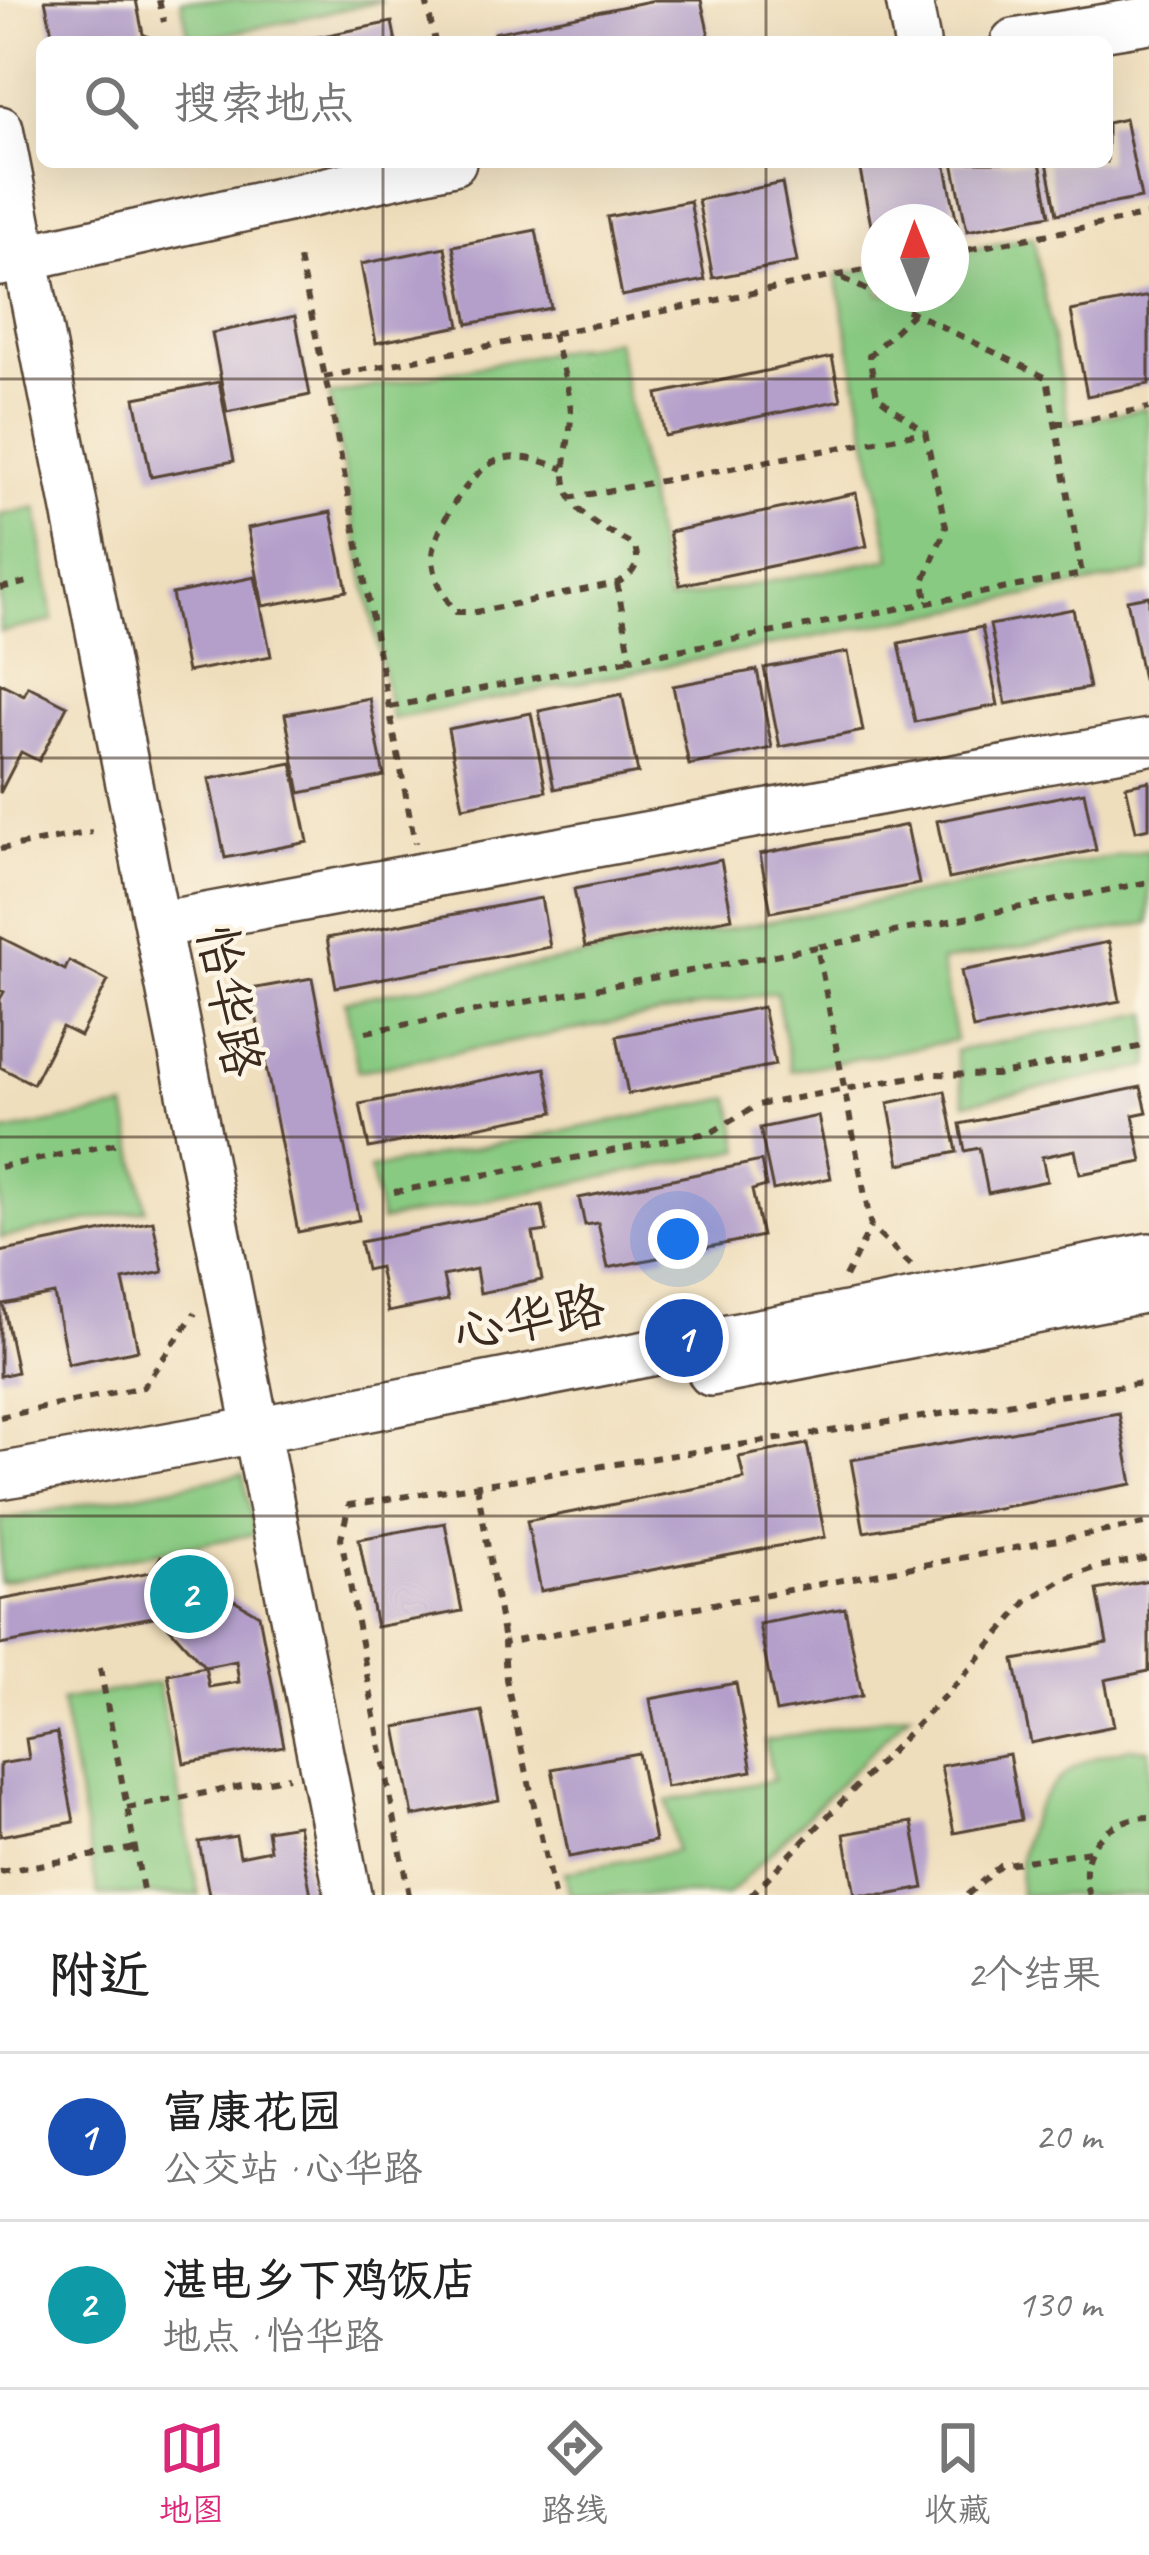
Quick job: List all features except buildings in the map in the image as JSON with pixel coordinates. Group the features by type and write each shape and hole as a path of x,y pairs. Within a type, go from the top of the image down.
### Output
{"street":[{"path":"909,0 916,36"},
{"path":"1051,36 1149,20"},
{"name":"怡华路","path":"0,129 13,260 157,925 348,1895"},
{"path":"13,260 426,168"},
{"path":"157,925 1149,742"},
{"name":"心华路","path":"0,1507 259,1444 823,1319 1149,1256"},
{"name":"心华路","path":"0,1476 259,1444 1149,1289"}],"path":[{"path":"159,0 164,22"},
{"path":"426,0 434,36"},
{"path":"969,250 1149,215"},
{"path":"299,259 422,876"},
{"path":"324,376 861,270"},
{"path":"390,707 1082,574 1046,378 836,275"},
{"path":"913,313 869,356 877,396 925,432 946,527 924,581 927,603"},
{"path":"552,334 569,400 564,469 569,499 596,526 634,545 637,567 616,583 456,612 442,594 432,556 457,500 482,469 496,460 542,460 564,469"},
{"path":"1055,423 1149,408"},
{"path":"569,499 925,432"},
{"path":"0,588 33,581"},
{"path":"616,583 631,659"},
{"path":"0,849 92,832"},
{"path":"366,1033 1149,882"},
{"path":"817,947 871,1226 944,1296"},
{"path":"394,1192 712,1132 758,1105 928,1074 996,1075 1149,1045"},
{"path":"0,1167 119,1144"},
{"path":"823,1319 871,1226"},
{"path":"0,1417 143,1388 198,1309"},
{"path":"409,1895 341,1538 349,1504 1149,1382"},
{"path":"477,1485 506,1679 554,1895"},
{"path":"504,1642 1149,1523"},
{"path":"751,1895 962,1678 1027,1601 1096,1567 1149,1558"},
{"path":"100,1668 144,1895"},
{"path":"128,1808 323,1771"},
{"path":"1090,1895 1085,1869 1100,1835 1114,1823 1149,1817"},
{"path":"0,1872 135,1848"},
{"path":"967,1895 1000,1865 1090,1851"}],"green space":[{"path":"181,0 381,1 218,36 189,36"},
{"path":"1033,237 1069,423 1146,408 1149,572 392,719 329,395 616,340 668,601 891,558 836,275 861,270 861,312 969,312 969,249"},
{"path":"37,508 53,621 0,632 0,515"},
{"path":"1149,850 1149,923 941,962 956,1040 791,1071 776,992 358,1071 345,1001"},
{"path":"1149,1013 1149,1067 965,1103 955,1051"},
{"path":"731,1098 741,1150 381,1221 370,1169"},
{"path":"126,1108 146,1209 0,1238 0,1133"},
{"path":"243,1474 255,1534 0,1582 0,1520"},
{"path":"158,1683 199,1895 98,1895 61,1701"},
{"path":"910,1713 728,1895 570,1895 565,1872 676,1851 667,1801 773,1780 765,1741"},
{"path":"1129,1748 1149,1749 1149,1895 1020,1895 1026,1834 1043,1798 1072,1770"}],"place":[{"name":"富康花园","path":"684,1338"},
{"name":"湛电乡下鸡饭店","path":"189,1594"}]}
